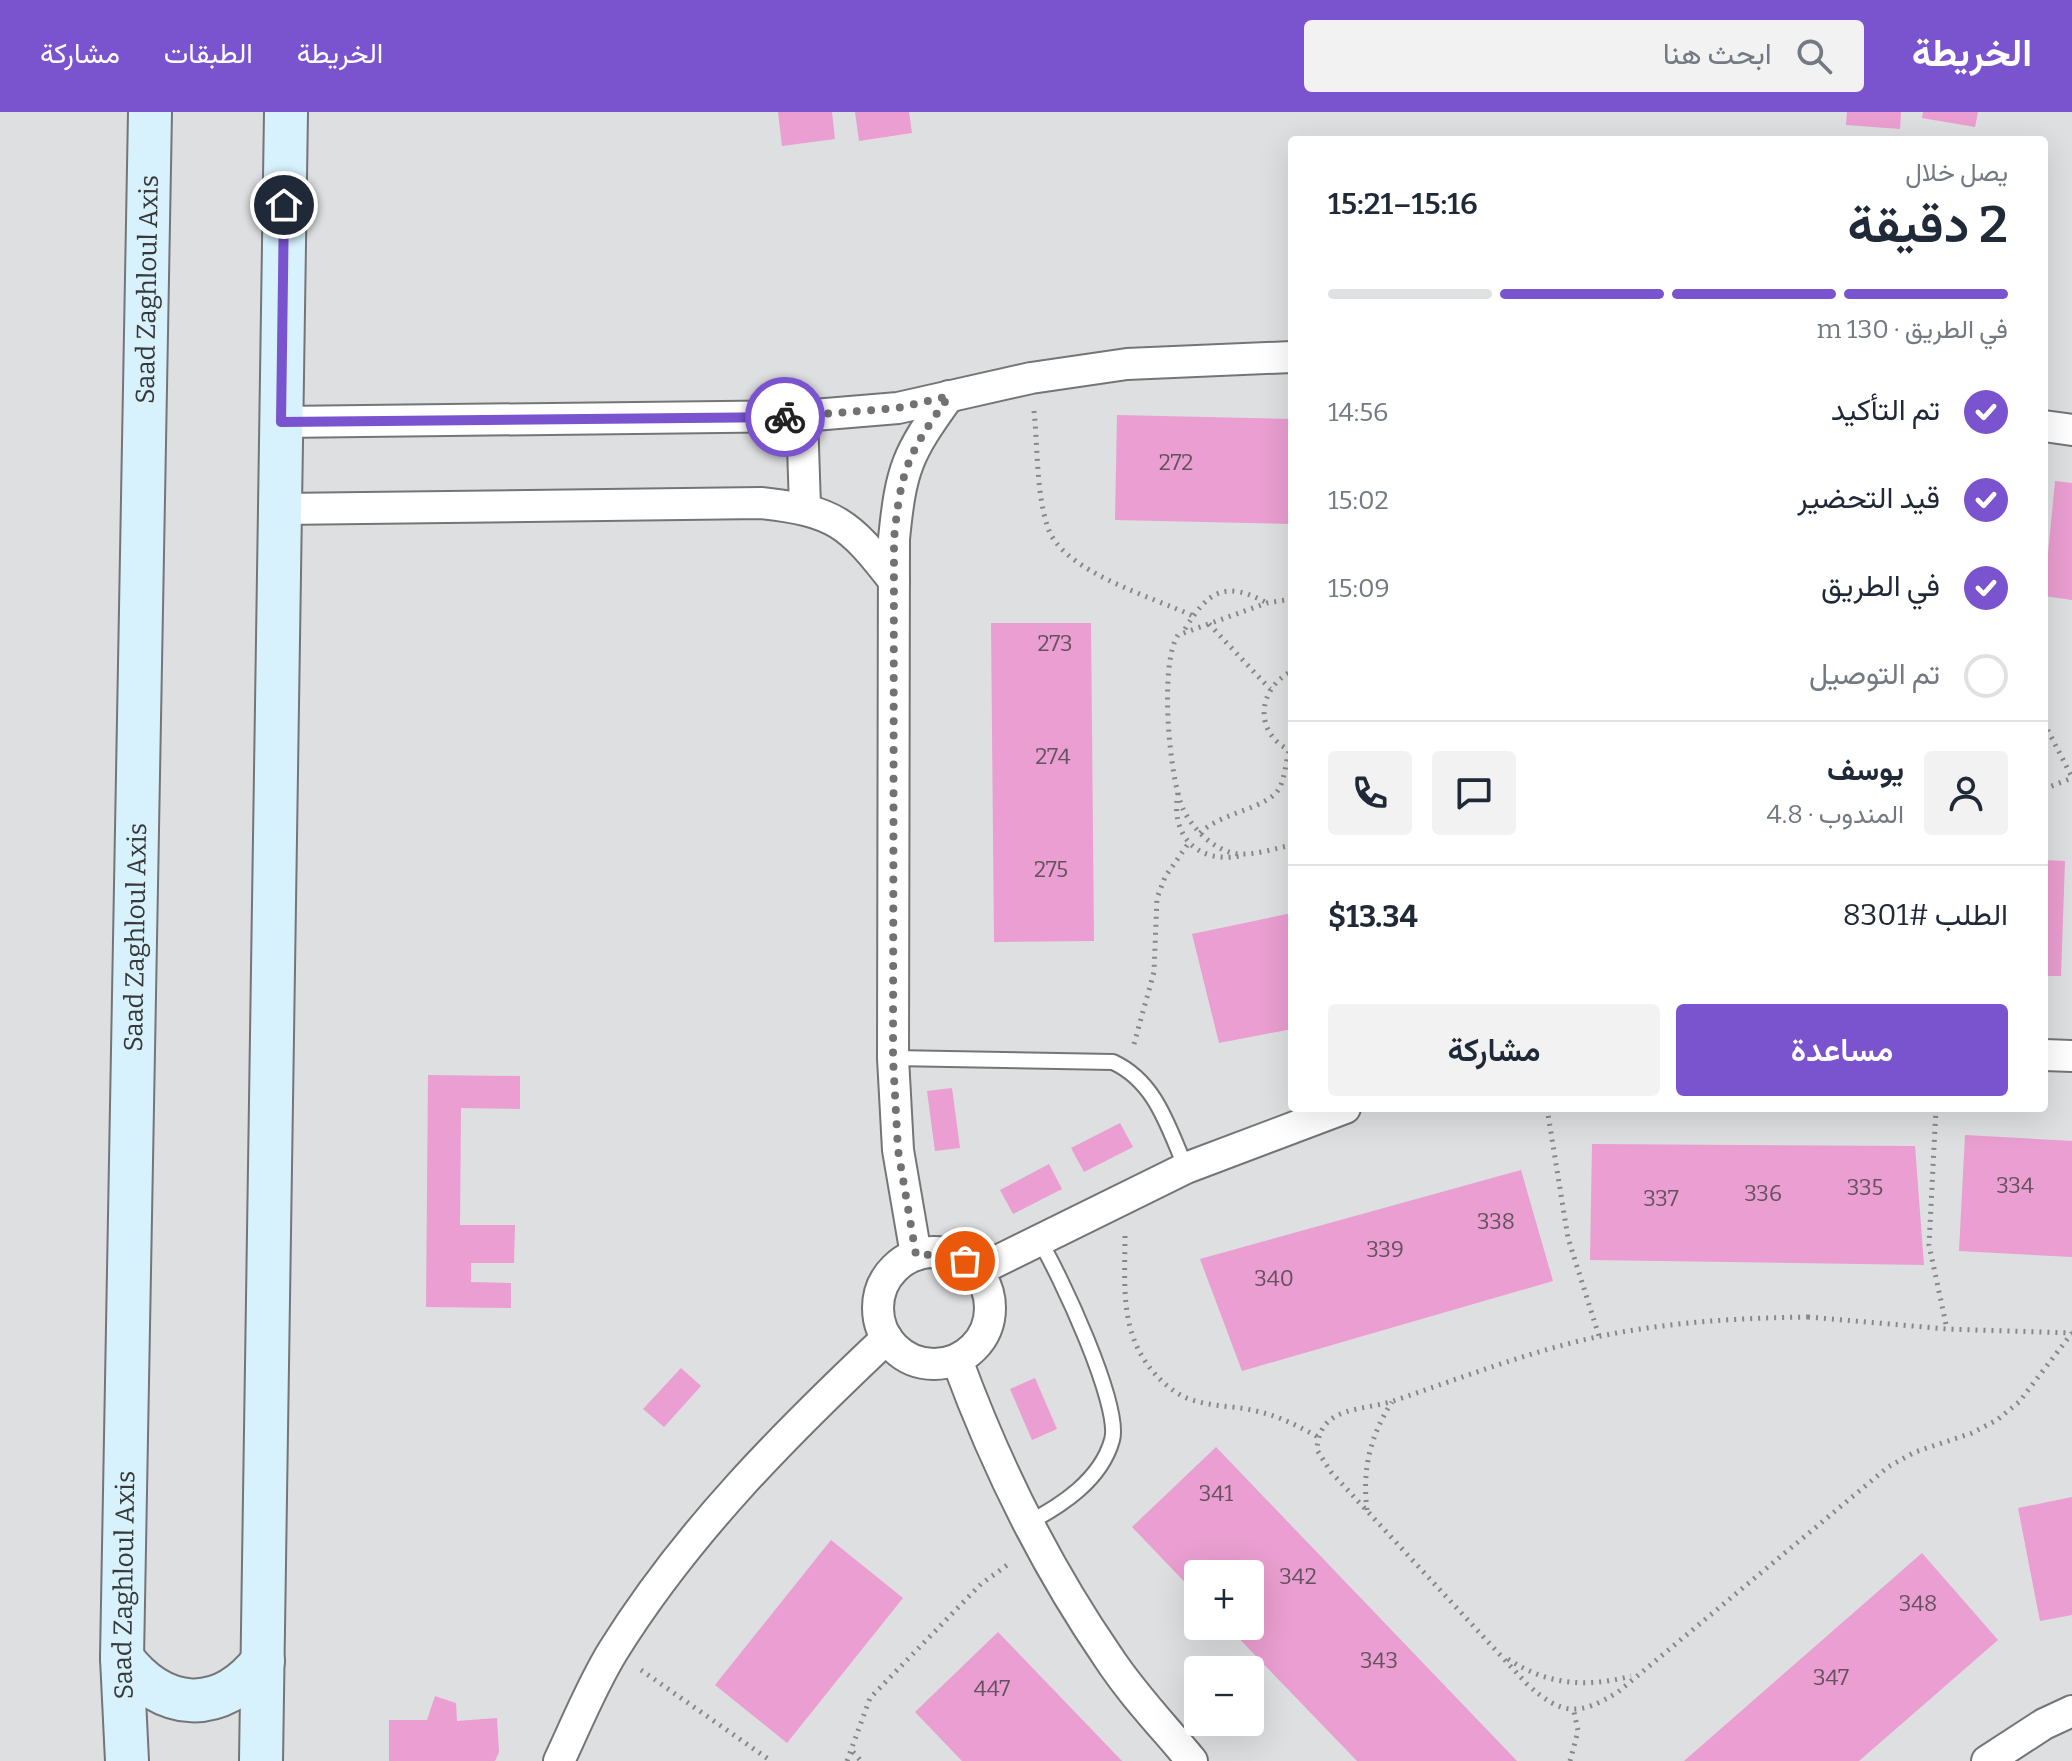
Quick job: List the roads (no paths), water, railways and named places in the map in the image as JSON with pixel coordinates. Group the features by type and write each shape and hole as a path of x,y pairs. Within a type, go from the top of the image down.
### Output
{"main road":[{"name":"Saad Zaghloul Axis","path":"127,1761 122,1658 150,112"},
{"path":"261,1761 286,112"},
{"path":"122,1658 137,1677 157,1692 179,1700 204,1700 228,1694 248,1681 263,1661"}],"street":[{"path":"281,422 802,416 898,408 1031,378 1127,364 1288,357"},
{"path":"916,1255 898,1150 893,1058 896,515 905,466 916,441 949,396"},
{"path":"802,416 805,507"},
{"path":"2048,427 2072,430"},
{"path":"280,509 761,503 805,507 829,516 854,533 894,581"},
{"path":"2048,1055 2072,1056"},
{"path":"977,1271 1186,1168 1334,1112"},
{"path":"949,1254 977,1271 988,1290 991,1310 986,1331 974,1348 957,1360 938,1365 918,1362 900,1353 887,1338 878,1306 881,1290 895,1269 916,1255 949,1254"},
{"path":"559,1761 612,1652 701,1530 746,1475 887,1338"},
{"path":"957,1360 1032,1536 1109,1660 1192,1761"},
{"path":"1987,1761 2044,1724 2072,1711"}],"lane":[{"path":"893,1058 1098,1059 1125,1068 1149,1089 1186,1168"},
{"path":"1032,1536 1057,1508 1078,1492 1107,1452 1114,1431 1110,1409 1070,1300 1039,1240"}]}
